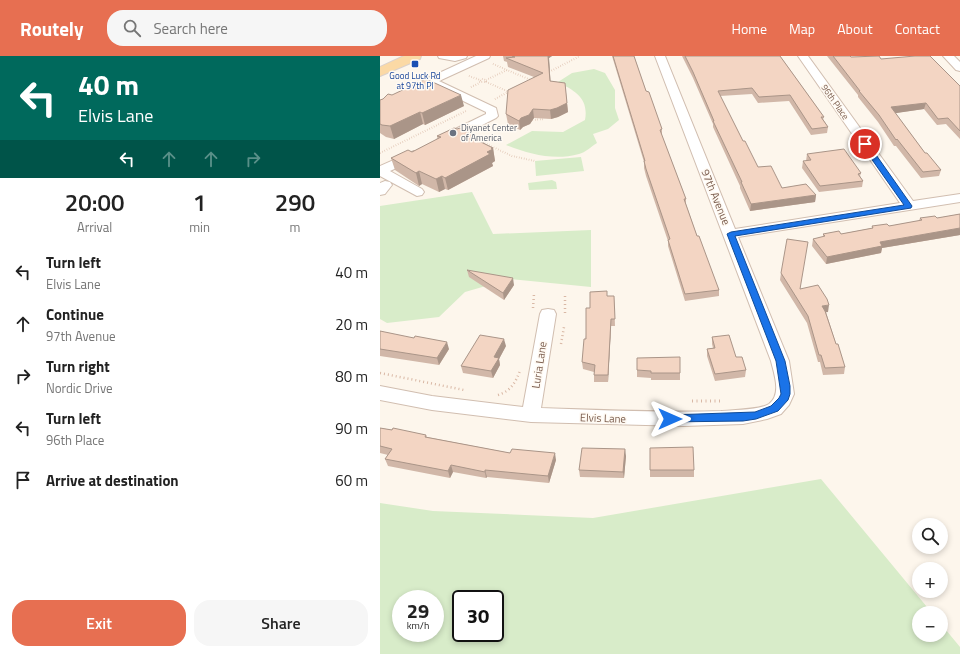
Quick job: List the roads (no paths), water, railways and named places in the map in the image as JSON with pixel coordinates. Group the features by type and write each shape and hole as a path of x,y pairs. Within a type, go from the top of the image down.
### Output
{"main road":[{"path":"380,72 415,56"}],"street":[{"path":"443,56 455,58 462,56"},
{"path":"380,171 492,116 492,110 430,81 485,56"},
{"name":"97th Avenue","path":"660,56 780,361"},
{"name":"96th Place","path":"803,56 909,206"},
{"path":"948,56 960,68"},
{"path":"380,171 417,192"},
{"path":"731,234 960,198"},
{"name":"Luria Lane","path":"531,415 540,314"},
{"name":"Elvis Lane","path":"380,393 432,403 531,415 684,419 756,416 775,409 783,400 785,386 780,361"}],"place":[{"name":"Good Luck Rd at 97th Pl","path":"415,64"},
{"name":"Diyanet Center of America","path":"453,133"}]}
